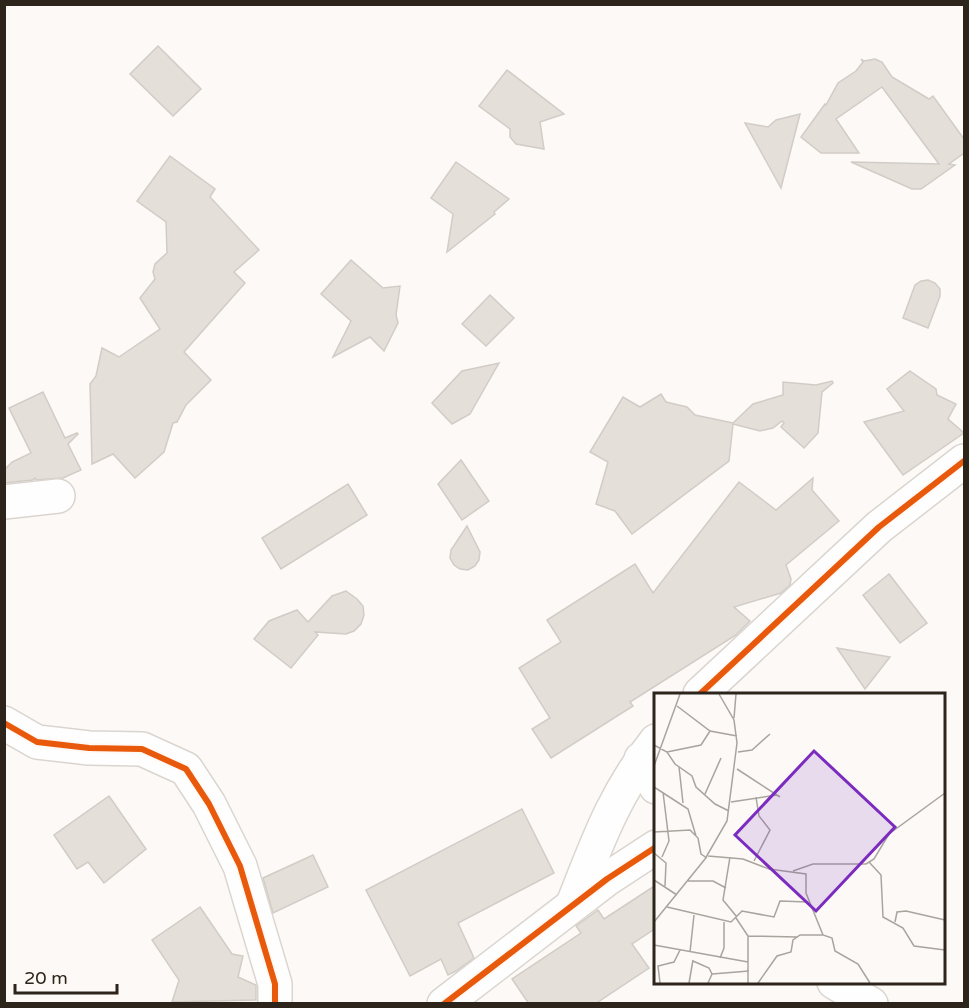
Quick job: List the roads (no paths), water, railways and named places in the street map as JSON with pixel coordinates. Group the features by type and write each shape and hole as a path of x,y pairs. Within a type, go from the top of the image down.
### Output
{"street":[{"path":"701,693 879,527 964,461"},
{"path":"10,510 58,496"},
{"path":"4,723 37,742 89,748 142,749 186,769 209,804 240,866 275,984 275,1004"},
{"path":"572,905 607,817 621,791 651,763"},
{"path":"444,1004 607,879 654,848"},
{"path":"837,984 866,1003"}]}
